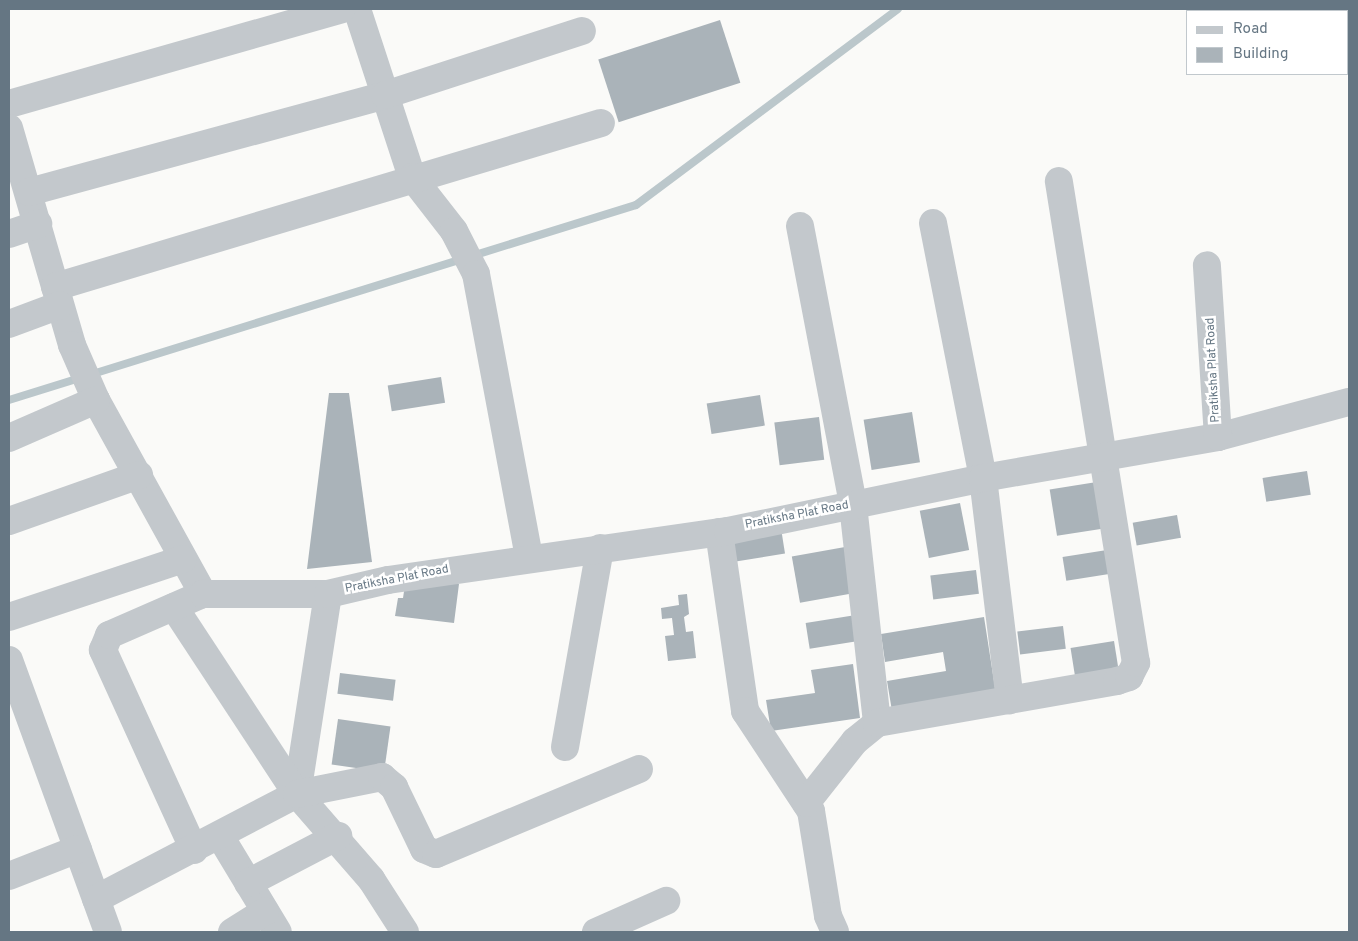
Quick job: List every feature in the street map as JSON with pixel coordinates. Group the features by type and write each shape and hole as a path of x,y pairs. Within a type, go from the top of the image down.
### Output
{"street":[{"path":"9,104 342,9"},
{"path":"357,9 412,178 454,231 476,274 529,558"},
{"path":"29,192 385,95 582,31"},
{"path":"9,324 58,296 412,178 601,123"},
{"path":"9,128 14,160 29,192 72,345 93,391 203,594 109,636 103,650 194,850"},
{"path":"806,803 859,736 877,723 1117,681 1129,677 1136,663 1059,181"},
{"path":"933,223 983,478 1010,700"},
{"path":"9,234 38,224"},
{"path":"800,226 853,505 877,723"},
{"name":"Pratiksha Plat Road","path":"203,594 328,594 388,580 529,558 719,532 1103,455 1158,450 1218,437 1207,265"},
{"path":"9,438 93,391"},
{"path":"1218,437 1349,402"},
{"path":"9,522 139,475"},
{"path":"719,532 745,711 806,803 814,822 828,916 835,932"},
{"path":"565,747 600,548"},
{"path":"9,617 183,558"},
{"path":"297,794 328,594"},
{"path":"174,607 297,794 338,836 371,879 405,932"},
{"path":"9,660 108,932"},
{"path":"96,899 194,850 297,794 382,777 394,787 424,849 436,854 639,769"},
{"path":"220,836 272,922 232,932"},
{"path":"248,883 338,836"},
{"path":"9,876 78,849"},
{"path":"596,932 666,902"}],"building":[{"path":"720,20 740,83 619,122 598,60"},
{"path":"441,377 445,403 392,411 388,385"},
{"path":"329,393 349,393 372,562 307,569"},
{"path":"760,395 765,426 712,434 707,403"},
{"path":"912,412 920,462 872,470 864,420"},
{"path":"819,417 824,460 780,465 774,422"},
{"path":"1307,471 1311,495 1266,502 1263,478"},
{"path":"1103,481 1110,527 1057,536 1050,489"},
{"path":"960,503 969,550 929,558 920,511"},
{"path":"1177,515 1181,538 1137,545 1133,523"},
{"path":"780,522 785,554 733,562 728,530"},
{"path":"845,547 853,593 800,603 792,556"},
{"path":"1107,550 1111,574 1066,581 1063,557"},
{"path":"976,570 979,594 933,599 930,576"},
{"path":"418,579 459,584 454,623 395,616 398,598 403,598 405,585"},
{"path":"687,594 689,614 684,617 686,632 693,631 696,658 668,661 665,636 674,635 672,618 662,619 661,608 679,605 678,595"},
{"path":"856,615 860,641 810,649 806,623"},
{"path":"984,617 996,694 892,711 887,681 946,671 943,652 885,662 881,634"},
{"path":"1063,626 1066,649 1020,654 1017,632"},
{"path":"1114,641 1119,673 1076,679 1071,648"},
{"path":"853,664 860,718 771,731 766,700 815,693 811,670"},
{"path":"340,673 396,680 393,701 337,694"},
{"path":"338,719 390,726 384,772 332,765"}],"waterway":[{"path":"9,400 636,205 898,9"}]}
